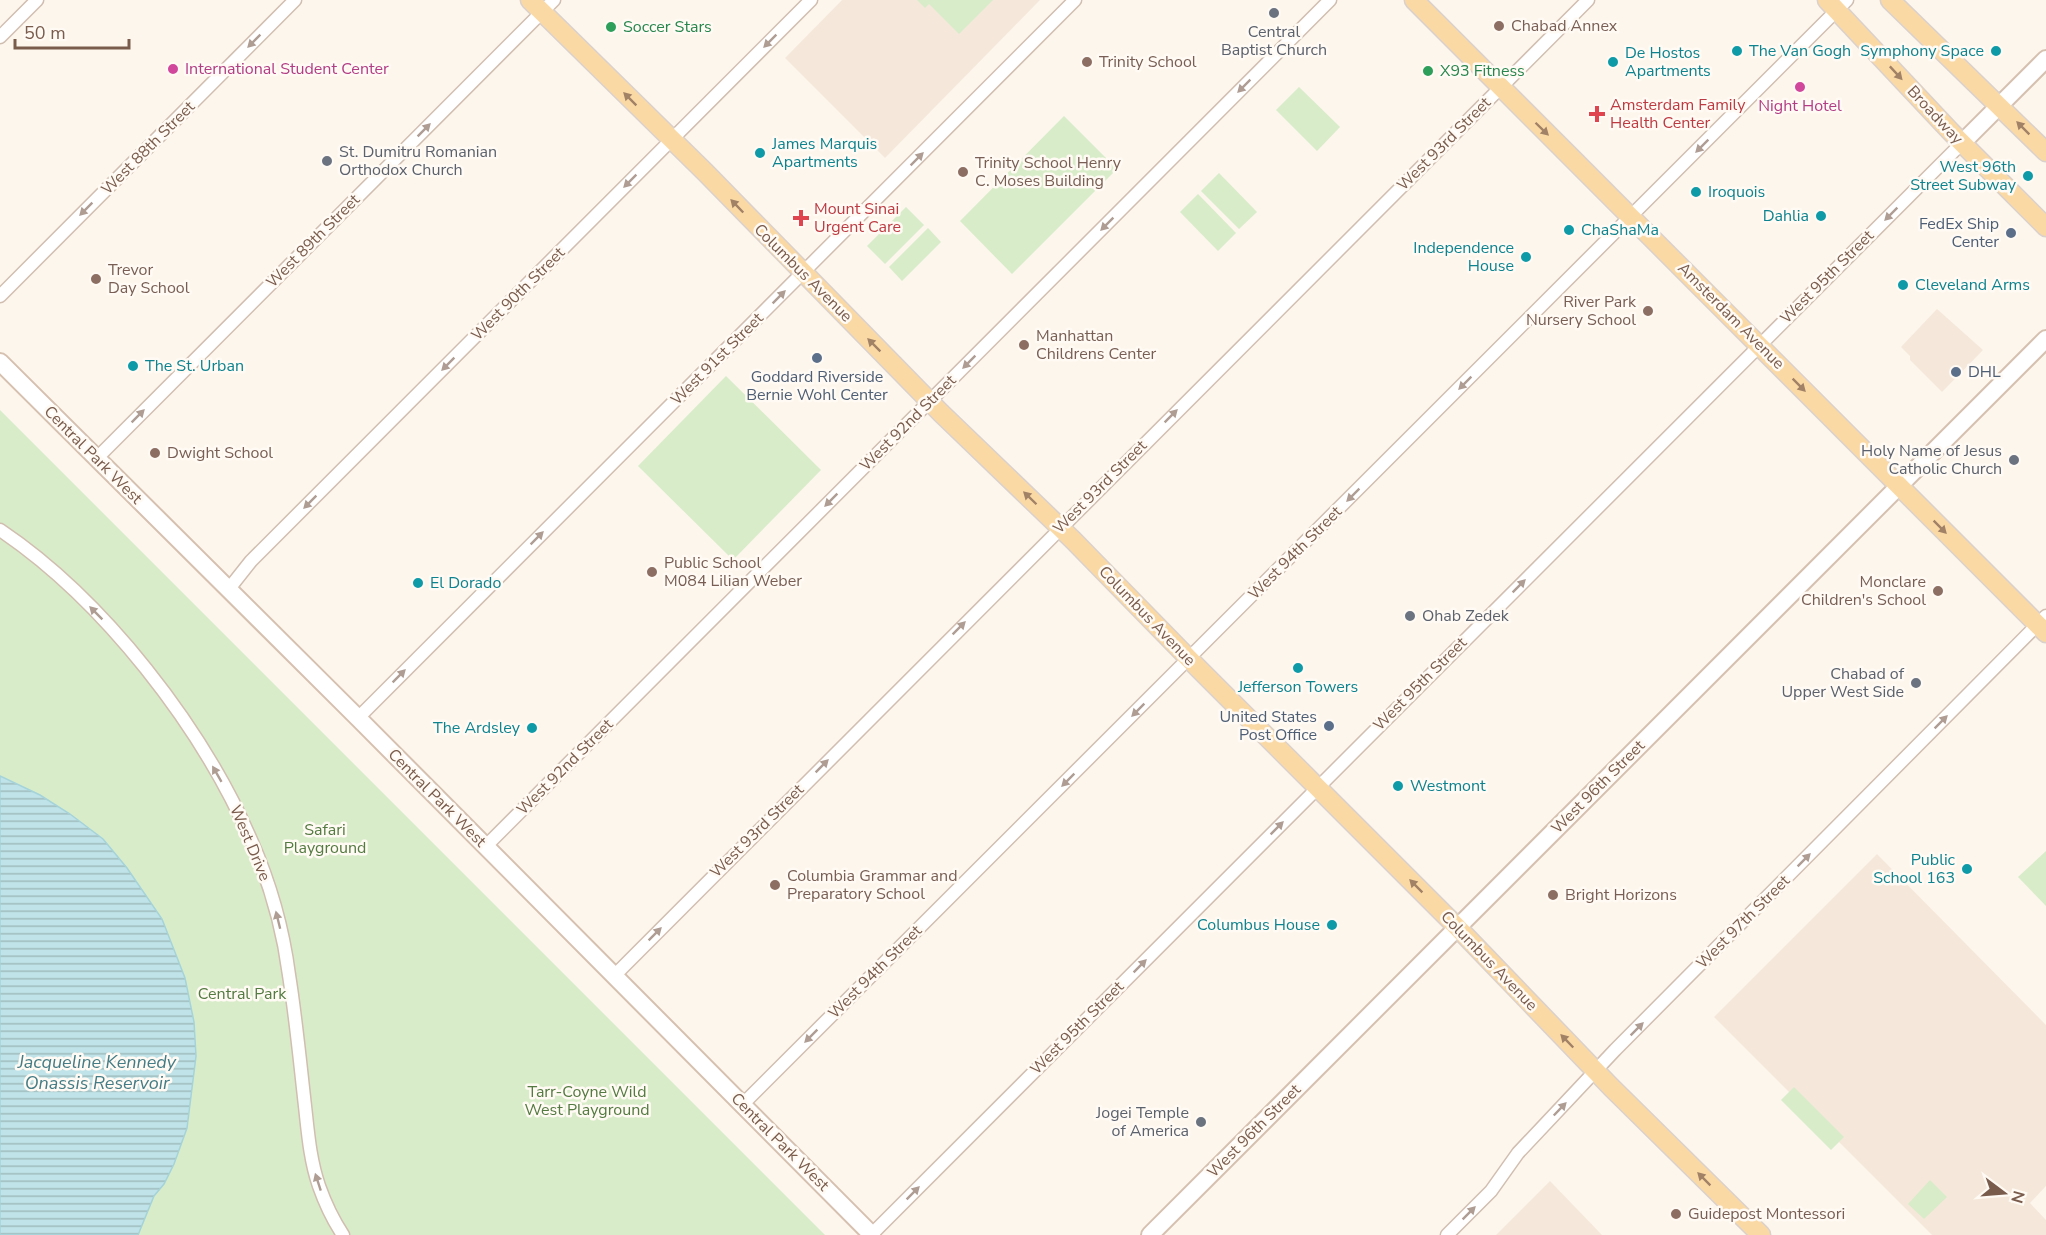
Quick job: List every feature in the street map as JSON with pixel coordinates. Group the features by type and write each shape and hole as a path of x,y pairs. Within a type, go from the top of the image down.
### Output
{"main road":[{"name":"Amsterdam Avenue","path":"1414,0 1899,485 2043,624"},
{"path":"1890,0 2046,152"},
{"name":"Broadway","path":"1837,3 1962,143 2046,227"},
{"name":"Columbus Avenue","path":"542,4 671,140 930,401 1060,527 1457,927 1596,1071 1761,1235"},
{"name":"West 95th Street","path":"1962,143 2046,59"},
{"name":"West 96th Street","path":"1150,1235 2046,339"},
{"name":"Central Park West","path":"0,362 872,1235"}],"street":[{"path":"0,37 37,0"},
{"name":"West 88th Street","path":"0,296 295,0"},
{"name":"West 90th Street","path":"228,590 251,561 811,0"},
{"name":"West 91st Street","path":"358,718 1075,0"},
{"name":"West 92nd Street","path":"486,847 1330,0"},
{"name":"West 93rd Street","path":"614,976 1588,0"},
{"name":"West 94th Street","path":"742,1105 1631,217 1837,3"},
{"name":"West 89th Street","path":"97,458 542,4"},
{"name":"West 95th Street","path":"872,1235 1962,143"},
{"name":"West Drive","path":"0,530 50,569 124,643 197,739 240,817 261,865 277,916 290,977 311,1155 319,1186 343,1235"},
{"name":"West 97th Street","path":"1447,1235 1491,1191 1518,1153 1596,1071 2043,624"}],"shaded area":[{"path":"842,0 1040,0 885,158 785,58"},
{"path":"1937,309 1983,350 1942,392 1910,360 1910,356 1901,347"},
{"path":"1877,854 2046,1025 2046,1186 2030,1203 2046,1220 2046,1235 1932,1235 1714,1017"},
{"path":"1550,1181 1602,1235 1496,1235"}],"green space":[{"path":"917,0 993,0 959,34 929,4 925,8"},
{"path":"1299,87 1340,127 1317,151 1276,110"},
{"path":"1064,116 1117,169 1012,274 960,221"},
{"path":"1219,173 1257,212 1239,229 1201,191"},
{"path":"1198,194 1236,233 1218,251 1180,212"},
{"path":"906,207 924,225 885,264 867,246"},
{"path":"928,228 941,242 902,281 889,267"},
{"path":"726,376 821,470 733,560 638,466"},
{"name":"Central Park","path":"0,410 825,1235 0,1235"},
{"path":"2046,851 2046,906 2018,877"},
{"path":"1794,1087 1844,1137 1831,1150 1781,1100"},
{"path":"1930,1180 1947,1197 1924,1219 1908,1204"}],"water":[{"name":"Jacqueline Kennedy Onassis Reservoir","path":"0,776 40,795 103,839 127,868 162,919 185,978 194,1022 196,1056 187,1128 174,1164 164,1184 154,1196 138,1235 0,1235"}],"place":[{"name":"Central Baptist Church","path":"1274,13"},
{"name":"Chabad Annex","path":"1499,26"},
{"name":"Soccer Stars","path":"611,27"},
{"name":"The Van Gogh","path":"1737,51"},
{"name":"Symphony Space","path":"1996,51"},
{"name":"Trinity School","path":"1087,62"},
{"name":"De Hostos Apartments","path":"1613,62"},
{"name":"International Student Center","path":"173,69"},
{"name":"X93 Fitness","path":"1428,71"},
{"name":"Night Hotel","path":"1800,87"},
{"name":"Amsterdam Family Health Center","path":"1597,114"},
{"name":"James Marquis Apartments","path":"760,153"},
{"name":"St. Dumitru Romanian Orthodox Church","path":"327,161"},
{"name":"Trinity School Henry C. Moses Building","path":"963,172"},
{"name":"West 96th Street Subway","path":"2028,176"},
{"name":"Iroquois","path":"1696,192"},
{"name":"Dahlia","path":"1821,216"},
{"name":"Mount Sinai Urgent Care","path":"801,218"},
{"name":"ChaShaMa","path":"1569,230"},
{"name":"FedEx Ship Center","path":"2011,233"},
{"name":"Independence House","path":"1526,257"},
{"name":"Trevor Day School","path":"96,279"},
{"name":"Cleveland Arms","path":"1903,285"},
{"name":"River Park Nursery School","path":"1648,311"},
{"name":"Manhattan Childrens Center","path":"1024,345"},
{"name":"Goddard Riverside Bernie Wohl Center","path":"817,358"},
{"name":"The St. Urban","path":"133,366"},
{"name":"DHL","path":"1956,372"},
{"name":"Dwight School","path":"155,453"},
{"name":"Holy Name of Jesus Catholic Church","path":"2014,460"},
{"name":"Public School M084 Lilian Weber","path":"652,572"},
{"name":"El Dorado","path":"418,583"},
{"name":"Monclare Children's School","path":"1938,591"},
{"name":"Ohab Zedek","path":"1410,616"},
{"name":"Jefferson Towers","path":"1298,668"},
{"name":"Chabad of Upper West Side","path":"1916,683"},
{"name":"United States Post Office","path":"1329,726"},
{"name":"The Ardsley","path":"532,728"},
{"name":"Westmont","path":"1398,786"},
{"name":"Public School 163","path":"1967,869"},
{"name":"Columbia Grammar and Preparatory School","path":"775,885"},
{"name":"Bright Horizons","path":"1553,895"},
{"name":"Columbus House","path":"1332,925"},
{"name":"Jogei Temple of America","path":"1201,1122"},
{"name":"Guidepost Montessori","path":"1676,1214"}],"park label":[{"name":"Safari Playground","path":"325,839"},
{"name":"Tarr-Coyne Wild West Playground","path":"587,1101"}]}
